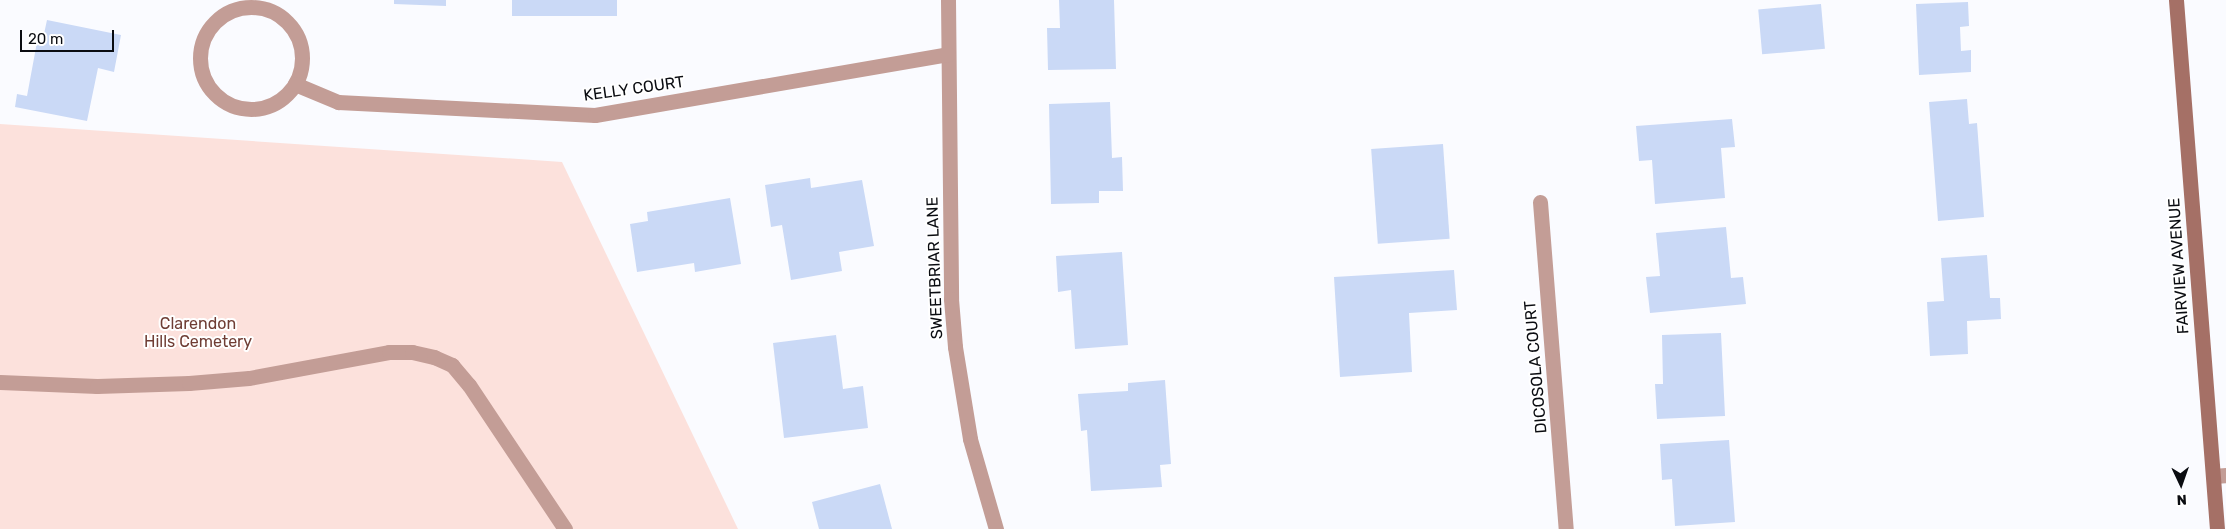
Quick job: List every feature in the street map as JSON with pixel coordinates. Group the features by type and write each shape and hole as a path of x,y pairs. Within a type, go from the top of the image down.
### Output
{"street":[{"name":"SWEETBRIAR LANE","path":"948,0 951,299 955,347 970,439 996,529"},
{"name":"FAIRVIEW AVENUE","path":"2176,0 2219,476 2217,529"},
{"path":"252,7 269,10 285,19 296,33 302,50 302,67 296,84 285,96 256,109 240,108 225,102 213,92 204,78 201,47 207,32 218,18 234,10 252,7"},
{"name":"KELLY COURT","path":"296,84 338,102 594,116 948,54"},
{"name":"DICOSOLA COURT","path":"1540,202 1566,529"},
{"path":"0,382 98,386 189,383 250,378 389,352 412,352 434,357 452,366 469,385 565,529"}],"green space":[{"name":"Clarendon Hills Cemetery","path":"0,124 562,162 738,529 0,529"}],"building":[{"path":"394,0 446,0 446,6 394,4"},
{"path":"512,0 617,0 617,16 512,16"},
{"path":"1059,0 1114,0 1116,69 1048,70 1047,28 1060,28"},
{"path":"1968,2 1969,26 1960,27 1961,51 1971,50 1971,72 1919,75 1916,4"},
{"path":"1821,4 1825,49 1762,54 1758,9"},
{"path":"47,20 121,35 114,72 98,68 87,121 15,107 17,94 27,96 37,42 42,43"},
{"path":"1967,99 1969,124 1977,123 1984,217 1938,221 1929,102"},
{"path":"1110,102 1112,158 1122,157 1123,191 1099,191 1099,203 1051,204 1049,104"},
{"path":"1732,119 1735,147 1721,148 1725,198 1655,204 1652,160 1639,161 1636,126"},
{"path":"1443,144 1450,239 1378,244 1371,149"},
{"path":"810,178 811,188 862,180 874,246 839,252 842,271 791,280 782,225 771,227 765,185"},
{"path":"730,198 741,264 695,272 694,263 637,272 630,224 648,221 647,212"},
{"path":"1726,227 1731,278 1743,277 1746,304 1650,313 1646,277 1660,276 1656,233"},
{"path":"1122,252 1128,345 1075,349 1071,290 1058,292 1056,256"},
{"path":"1987,255 1990,298 2000,298 2001,319 1967,321 1968,354 1930,356 1927,302 1944,301 1941,258"},
{"path":"1454,270 1457,310 1409,313 1412,372 1340,377 1334,277"},
{"path":"1721,333 1725,416 1657,419 1655,384 1663,384 1662,335"},
{"path":"836,335 843,389 863,386 868,428 784,438 773,343"},
{"path":"1165,380 1171,464 1160,465 1162,487 1091,491 1087,430 1081,431 1078,394 1128,391 1128,383"},
{"path":"1729,440 1735,522 1675,526 1672,479 1662,480 1660,444"},
{"path":"880,484 892,529 819,529 812,502"}]}
